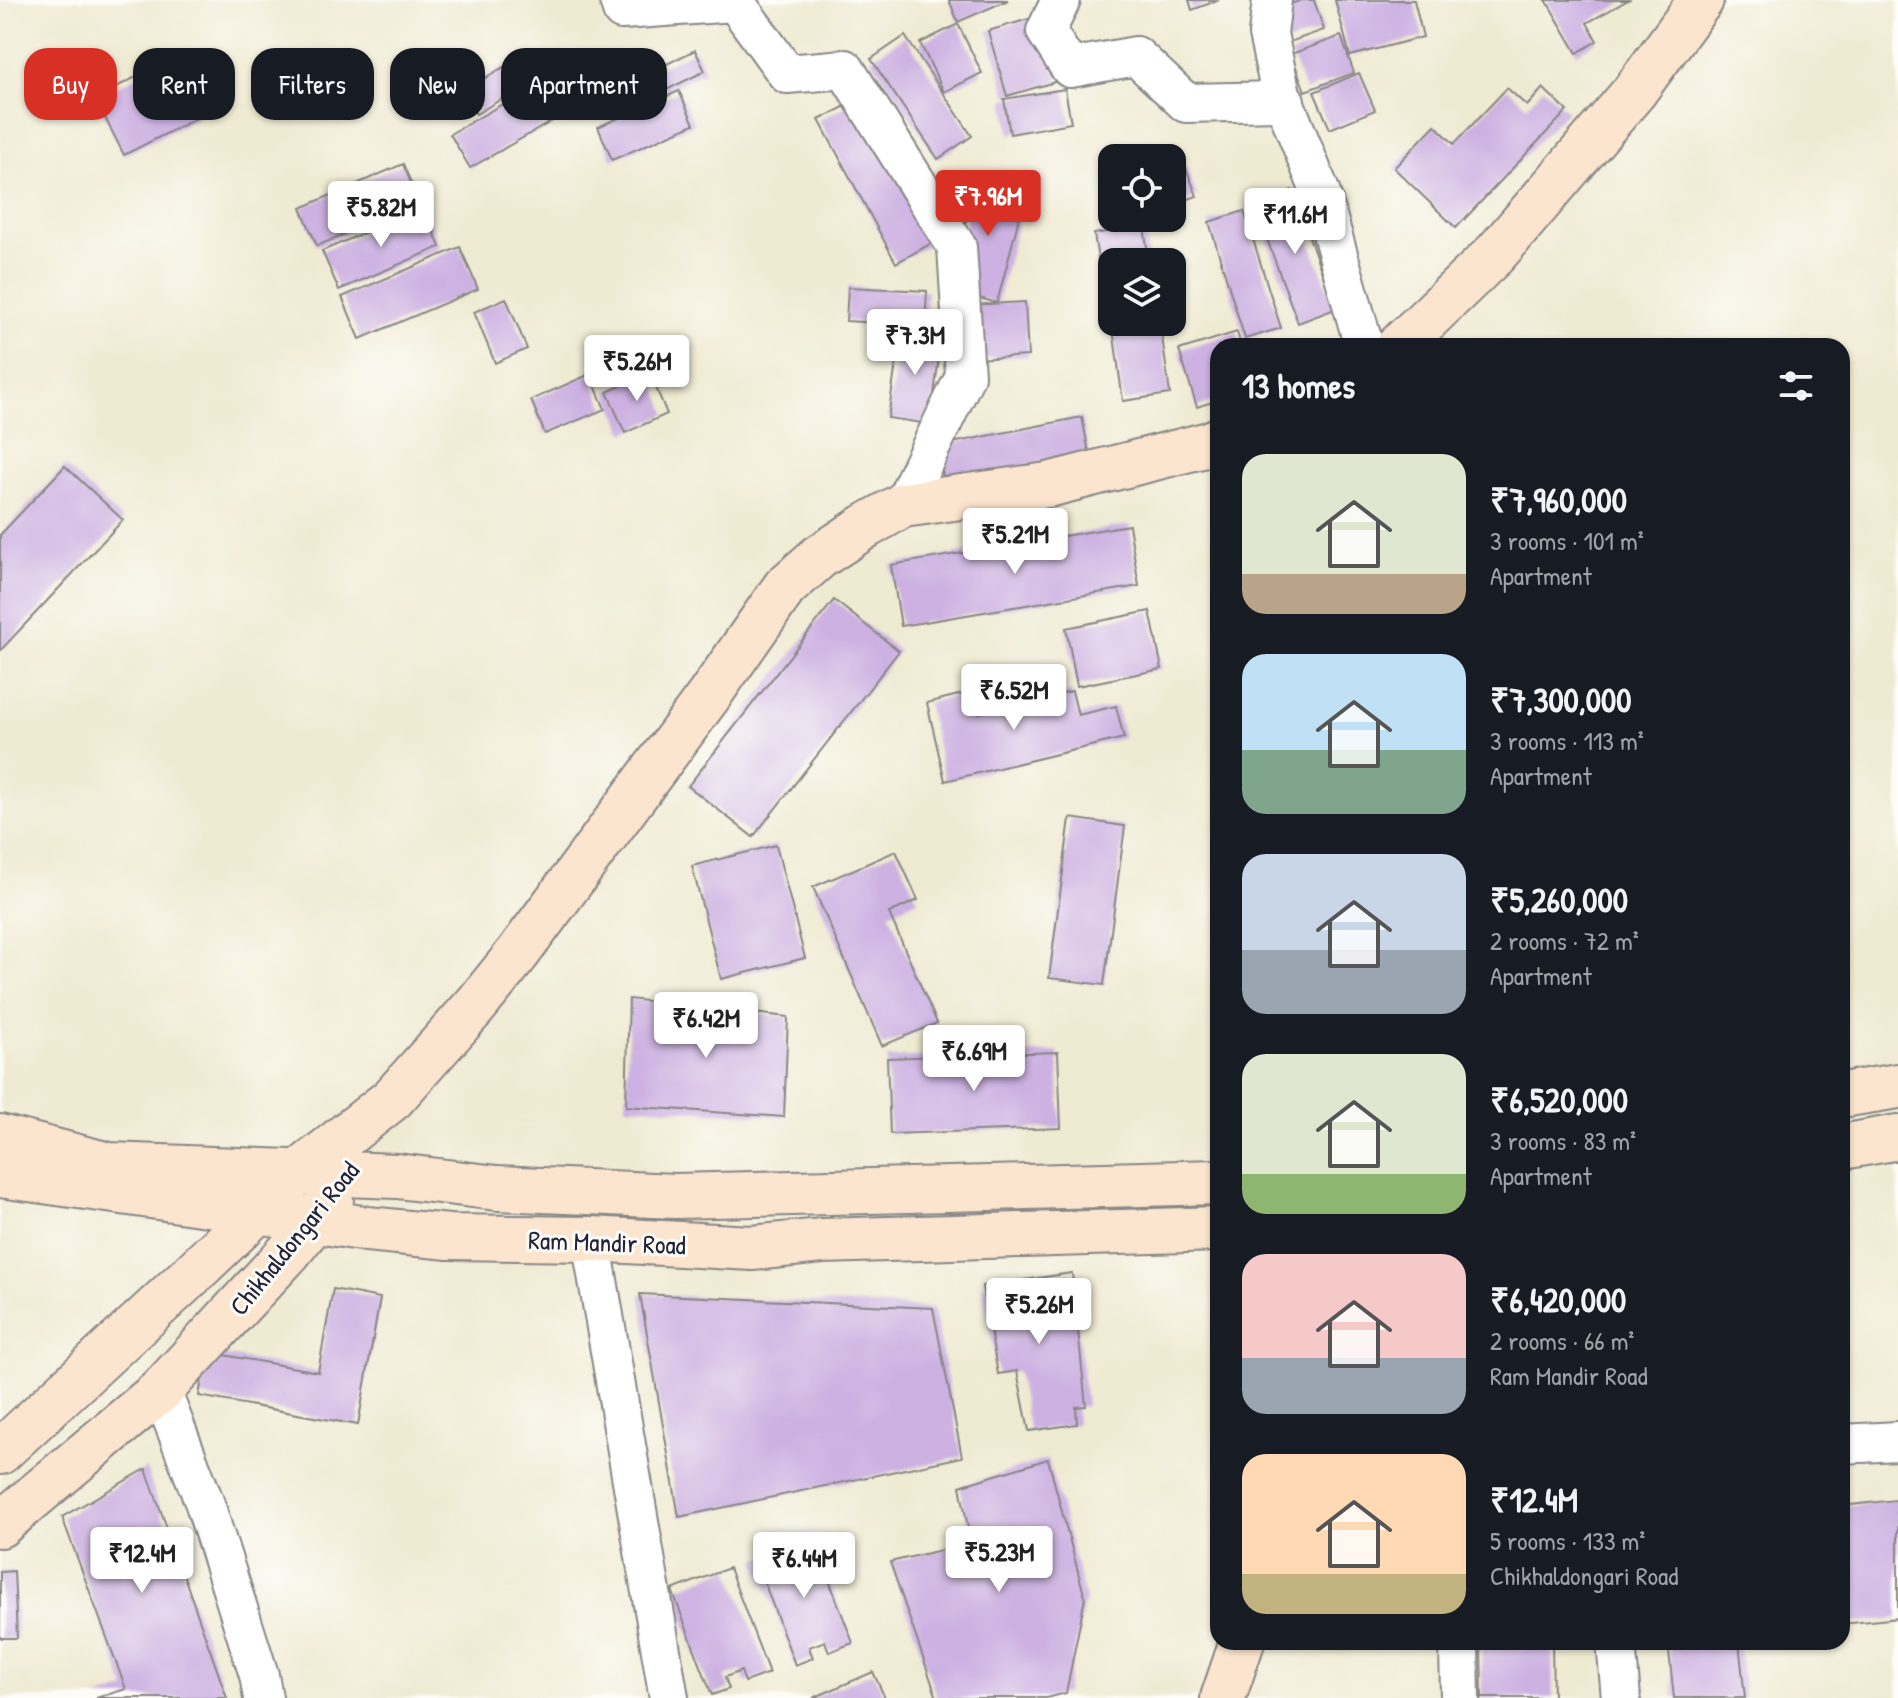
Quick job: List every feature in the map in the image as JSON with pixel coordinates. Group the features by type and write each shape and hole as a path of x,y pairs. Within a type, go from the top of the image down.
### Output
{"street":[{"path":"619,0 622,10 735,2 787,74 845,69 957,247 965,376 903,505"},
{"path":"1061,0 1046,31 1070,68 1136,56 1186,103 1285,101"},
{"path":"1272,0 1268,34 1281,94 1320,191 1362,338"},
{"path":"1407,338 1496,253 1634,92 1701,0"},
{"path":"392,1099 518,953 708,697 785,587 819,557 903,505 1048,485 1210,444"},
{"path":"1850,1094 1898,1086"},
{"name":"Chikhaldongari Road","path":"0,1452 298,1173 392,1099"},
{"name":"Chikhaldongari Road","path":"0,1525 161,1390 289,1252 350,1175 392,1099"},
{"path":"0,1137 109,1165 397,1176 497,1188 675,1196 1210,1182"},
{"path":"1850,1146 1898,1137"},
{"name":"Ram Mandir Road","path":"0,1175 367,1229 449,1237 591,1239 752,1248 822,1241 1210,1229"},
{"path":"591,1239 669,1698"},
{"path":"161,1390 205,1504 259,1675 263,1698"},
{"path":"1850,1444 1898,1441"},
{"path":"1223,1698 1239,1650"},
{"path":"1459,1650 1460,1698"},
{"path":"1617,1650 1621,1698"}],"building":[{"path":"949,0 1008,0 958,22"},
{"path":"1189,0 1219,0 1192,10"},
{"path":"1302,0 1314,0 1324,30 1284,44 1273,10"},
{"path":"1335,0 1414,0 1423,37 1350,56"},
{"path":"1546,0 1628,0 1587,23 1597,41 1577,53"},
{"path":"1039,16 1058,81 1007,96 988,31"},
{"path":"958,24 982,73 944,92 920,43"},
{"path":"905,36 972,136 938,159 871,59"},
{"path":"1341,36 1354,73 1305,91 1291,54"},
{"path":"695,50 705,71 667,90 667,64"},
{"path":"501,69 501,99 485,109 485,78"},
{"path":"1359,73 1375,110 1330,129 1314,92"},
{"path":"133,78 133,120 193,120 124,155 106,120 117,120 117,87"},
{"path":"1507,88 1527,106 1543,88 1567,111 1456,228 1394,168 1435,125 1454,144"},
{"path":"1065,89 1071,123 1010,134 1004,99"},
{"path":"679,91 694,124 612,160 598,127 614,120 667,120 667,96"},
{"path":"857,100 934,242 896,263 819,120"},
{"path":"501,105 501,120 554,120 470,168 450,134 474,120 485,120 485,114"},
{"path":"403,164 419,202 317,246 301,208"},
{"path":"1186,168 1197,196 1186,200"},
{"path":"979,174 1027,187 997,303 948,289"},
{"path":"1292,190 1335,309 1298,323 1254,204"},
{"path":"424,207 440,247 339,290 322,251"},
{"path":"1244,211 1281,328 1245,338 1209,222"},
{"path":"1145,232 1147,248 1098,248 1098,260 1094,234"},
{"path":"460,247 478,289 360,339 342,297"},
{"path":"848,287 927,291 925,326 846,321"},
{"path":"506,298 527,349 495,363 474,312"},
{"path":"1025,302 1028,356 974,359 970,305"},
{"path":"901,329 942,335 930,424 888,418"},
{"path":"1237,332 1239,338 1218,338"},
{"path":"1114,336 1162,336 1170,394 1123,401"},
{"path":"1210,340 1210,403 1197,407 1179,350"},
{"path":"650,373 667,414 625,433 607,392"},
{"path":"590,374 605,409 545,434 531,400"},
{"path":"1082,417 1091,463 946,491 937,446"},
{"path":"65,466 123,520 0,651 0,535"},
{"path":"1129,525 1139,586 901,626 891,565"},
{"path":"834,600 899,651 753,837 688,786"},
{"path":"1150,611 1162,669 1077,686 1066,628"},
{"path":"974,691 979,713 1072,691 1078,715 1116,706 1124,738 945,781 927,703"},
{"path":"1070,818 1125,826 1104,985 1049,978"},
{"path":"776,845 805,958 721,979 692,866"},
{"path":"896,851 918,900 889,913 937,1023 882,1046 813,887"},
{"path":"629,999 788,1017 784,1117 626,1106"},
{"path":"1058,1052 1061,1128 890,1134 887,1058"},
{"path":"1072,1273 1086,1406 1076,1407 1077,1424 1029,1431 1017,1371 998,1374 982,1286"},
{"path":"333,1289 380,1298 358,1425 199,1396 207,1352 318,1372"},
{"path":"640,1294 933,1308 962,1457 679,1517"},
{"path":"1048,1459 1085,1598 1066,1693 1047,1698 937,1698 890,1562 971,1543 960,1486"},
{"path":"146,1469 227,1698 96,1698 126,1689 62,1517"},
{"path":"1896,1500 1898,1618 1850,1623 1850,1505"},
{"path":"813,1538 853,1643 829,1652 825,1641 809,1647 813,1658 795,1665 756,1560"},
{"path":"729,1568 769,1673 745,1682 741,1671 725,1677 729,1689 712,1695 672,1590"},
{"path":"14,1571 17,1638 0,1638 0,1572"},
{"path":"1481,1650 1552,1650 1553,1698 1482,1698"},
{"path":"1669,1650 1740,1650 1745,1698 1674,1698"},
{"path":"873,1672 885,1698 813,1698"}]}
